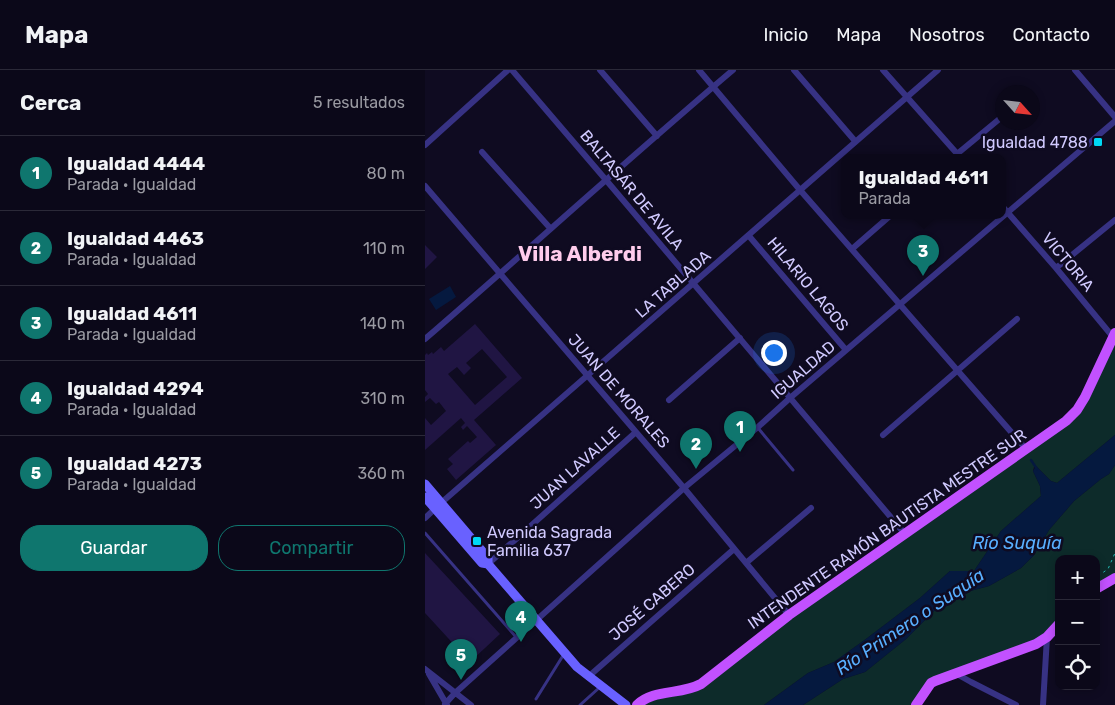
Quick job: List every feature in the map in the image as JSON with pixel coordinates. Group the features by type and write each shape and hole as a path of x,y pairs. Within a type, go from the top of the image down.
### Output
{"main road":[{"name":"INTENDENTE RAMÓN BAUTISTA MESTRE SUR","path":"637,705 645,698 693,688 701,684 789,615 1066,421 1077,410 1085,397 1114,335"},
{"path":"425,484 438,506 482,564 488,564 577,667 626,705"},
{"path":"425,497 438,506"},
{"path":"1100,587 1115,578"},
{"path":"916,705 931,683 1036,644 1047,637 1055,628"}],"street":[{"path":"425,145 508,70"},
{"name":"BALTASÁR DE AVILA","path":"512,70 905,534"},
{"path":"600,70 657,136"},
{"path":"699,70 800,190 1026,449"},
{"path":"425,339 733,70"},
{"path":"794,70 855,141"},
{"path":"883,70 957,154"},
{"name":"LA TABLADA","path":"425,518 938,70"},
{"path":"1075,70 1115,117"},
{"name":"IGUALDAD","path":"1007,212 1115,121"},
{"path":"961,154 995,123"},
{"path":"481,152 550,228"},
{"name":"JUAN DE MORALES","path":"425,186 684,488 789,615"},
{"name":"VICTORIA","path":"1007,212 1114,335"},
{"path":"852,249 886,219"},
{"name":"IGUALDAD","path":"446,704 455,693 684,488 999,219"},
{"path":"1056,268 1115,220"},
{"name":"HILARIO LAGOS","path":"749,236 846,350"},
{"path":"883,435 1017,319"},
{"path":"669,400 740,338"},
{"name":"JUAN LAVALLE","path":"488,564 636,432"},
{"path":"746,563 811,508"},
{"name":"JOSÉ CABERO","path":"588,677 734,549"},
{"path":"1043,705 1047,637"},
{"path":"426,670 471,705"},
{"path":"426,670 446,704"},
{"path":"955,673 1017,705"}],"lane":[{"path":"757,427 793,470"},
{"path":"425,533 517,638"},
{"path":"536,699 565,654"},
{"path":"580,705 601,686"}],"path":[{"path":"1100,575 1108,569 1115,554"}],"green space":[{"path":"1115,333 1115,435 1057,483 1051,481 1036,466 1034,467 1033,471 1040,486 1041,496 1001,531 974,571 950,571 920,598 866,639 834,662 808,673 764,705 637,705 686,690 1077,410"},
{"path":"1115,465 1115,578 1100,587 1100,555 1055,555 1055,628 1047,637 935,681 916,705 803,705 843,679 865,672 906,639 935,610 942,609 970,591 989,586 1021,568 1034,555 1049,530 1074,501 1109,474"}],"water":[{"path":"450,286 456,297 436,310 429,299"},
{"name":"Río Suquía","path":"1115,435 1115,465 1109,474 1074,501 1049,530 1034,555 1021,568 989,586 970,591 942,609 935,610 906,639 865,672 843,679 803,705 764,705 808,673 834,662 866,639 920,598 950,571 974,571 1001,531 1041,496 1040,486 1033,471 1036,466 1051,481 1057,483"}],"building":[{"path":"425,245 437,257 425,269"},
{"path":"475,324 522,378 474,420 496,445 456,480 447,469 453,464 448,459 468,441 470,443 477,437 467,426 463,430 461,427 465,423 461,418 425,450 425,418 431,425 446,411 439,402 436,404 430,398 425,402 425,397 428,394 425,390 425,355 432,352 433,354 441,347 444,351","holes":["482,349 507,377 475,405 448,374 457,367 464,375 471,368 466,363"]},
{"path":"425,553 500,634 470,662 425,613"}],"waterway":[{"path":"1031,460 1037,469"}],"place":[{"name":"Igualdad 4788","path":"1098,142"},
{"name":"Igualdad 4611","path":"923,276"},
{"name":"Igualdad 4444","path":"740,452"},
{"name":"Igualdad 4463","path":"696,469"},
{"name":"Avenida Sagrada Familia 637","path":"477,541"},
{"name":"Igualdad 4294","path":"521,642"},
{"name":"Igualdad 4273","path":"461,680"}],"district":[{"name":"Villa Alberdi","path":"580,253"}],"water label":[{"name":"Río Primero o Suquía","path":"910,622"}]}
